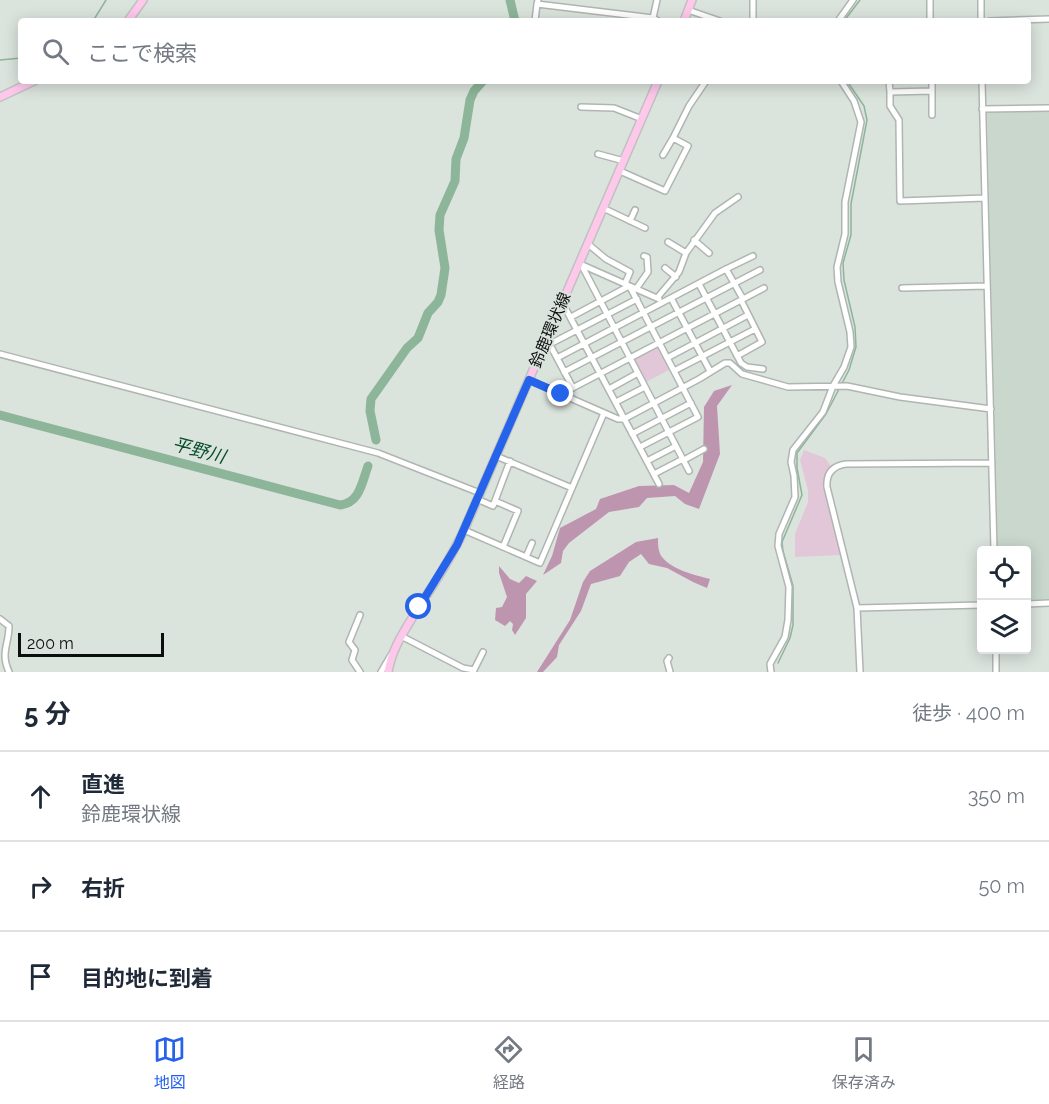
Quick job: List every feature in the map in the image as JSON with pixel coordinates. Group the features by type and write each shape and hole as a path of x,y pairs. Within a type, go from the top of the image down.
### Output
{"main road":[{"path":"130,18 143,0"},
{"path":"685,18 692,0"},
{"path":"0,97 28,84"},
{"name":"鈴鹿環状線","path":"388,672 391,655 464,530 529,380 548,342 562,302 657,84"}],"street":[{"path":"656,18 657,0"},
{"path":"753,0 753,18"},
{"path":"840,18 853,0"},
{"path":"930,0 930,18"},
{"path":"981,0 981,18"},
{"path":"535,18 538,2 649,18"},
{"path":"688,10 711,18"},
{"path":"1031,20 1049,19"},
{"path":"663,155 689,106 704,84"},
{"path":"771,672 770,664 785,637 788,620 789,587 778,546 779,534 795,497 792,457 796,444 811,429 823,411 851,347 837,267 845,234 845,202 861,122 854,101 843,84"},
{"path":"889,84 890,106 899,120 900,201 985,198"},
{"path":"932,84 932,115"},
{"path":"982,84 994,546"},
{"path":"890,92 932,91"},
{"path":"581,107 614,108 642,120"},
{"path":"982,109 1049,108"},
{"path":"620,171 665,191 688,146 673,138"},
{"path":"598,154 624,161"},
{"path":"657,298 676,277 686,253 715,213 738,197"},
{"path":"603,208 645,228"},
{"path":"630,221 634,210"},
{"path":"694,240 709,253"},
{"path":"668,242 686,253"},
{"path":"588,244 606,259 630,272 630,286 698,417 640,447"},
{"path":"571,317 630,286 648,272 647,257 644,256"},
{"path":"557,358 753,256"},
{"path":"580,264 657,298 669,300 679,312 710,371"},
{"path":"580,264 689,471"},
{"path":"665,268 676,277"},
{"path":"726,269 762,342 737,356"},
{"path":"564,372 760,270"},
{"path":"699,284 741,363 747,367 763,369"},
{"path":"902,288 987,286"},
{"path":"561,394 764,288"},
{"path":"573,388 548,342 578,330 637,300"},
{"path":"562,302 659,483"},
{"path":"667,358 748,315"},
{"path":"674,372 755,328"},
{"path":"0,354 378,453 478,496 493,506 510,461"},
{"path":"529,380 618,419 624,419 683,388 722,363 730,363 742,374 788,387 847,386 900,397 991,409"},
{"path":"609,389 638,373"},
{"path":"616,402 645,387"},
{"path":"633,434 691,403"},
{"path":"464,530 540,563 604,412"},
{"path":"647,461 676,446"},
{"path":"654,474 704,449"},
{"path":"496,456 572,488"},
{"path":"860,672 857,608 826,487 827,477 832,469 846,464 992,463"},
{"path":"495,501 518,511 503,547"},
{"path":"526,557 532,543"},
{"path":"1031,604 1049,603"},
{"path":"857,608 977,605"},
{"path":"360,615 350,642 355,650 352,660 360,672"},
{"path":"0,619 9,626 2,652 4,665 8,672"},
{"path":"402,636 456,665 474,671 483,652"},
{"path":"996,654 996,672"},
{"path":"381,672 391,655"},
{"path":"669,658 670,672"}],"shaded area":[{"path":"1049,110 1049,599 1031,600 1031,546 998,546 987,111"},
{"path":"658,346 671,369 646,382 634,361 635,358"},
{"path":"732,385 717,406 720,454 699,509 685,504 675,496 647,498 639,507 609,512 569,543 563,551 561,563 543,575 552,556 560,528 596,509 600,499 639,486 674,485 689,493 703,462 704,407 714,391"},
{"path":"804,450 825,458 831,466 824,475 823,485 841,555 795,557 795,534 808,502 808,490 800,460"},
{"path":"658,538 660,553 666,562 684,571 710,579 707,588 667,568 649,564 641,554 629,562 620,576 591,584 581,611 559,645 557,657 543,672 537,672 570,620 583,582 590,571 636,542"},
{"path":"499,566 510,579 519,583 526,576 537,581 526,594 526,618 515,635 512,630 513,624 510,621 505,626 495,620 496,608 502,607 507,597"}],"waterway":[{"path":"95,18 106,0"},
{"name":"平野川","path":"510,0 514,18"},
{"path":"846,18 860,0"},
{"path":"0,60 18,58"},
{"name":"平野川","path":"376,440 370,411 371,399 407,348 418,338 428,313 441,295 445,268 439,230 440,215 455,181 456,159 464,138 470,100 480,84"},
{"path":"778,663 790,638 793,625 793,586 782,542 802,495 797,453 826,414 849,370 856,347 855,327 844,280 843,263 851,235 851,204 867,120 864,106 849,84"},
{"name":"平野川","path":"0,415 340,505 356,496 368,466"}],"route":[{"path":"419,607 457,545 529,380 561,394"}]}
